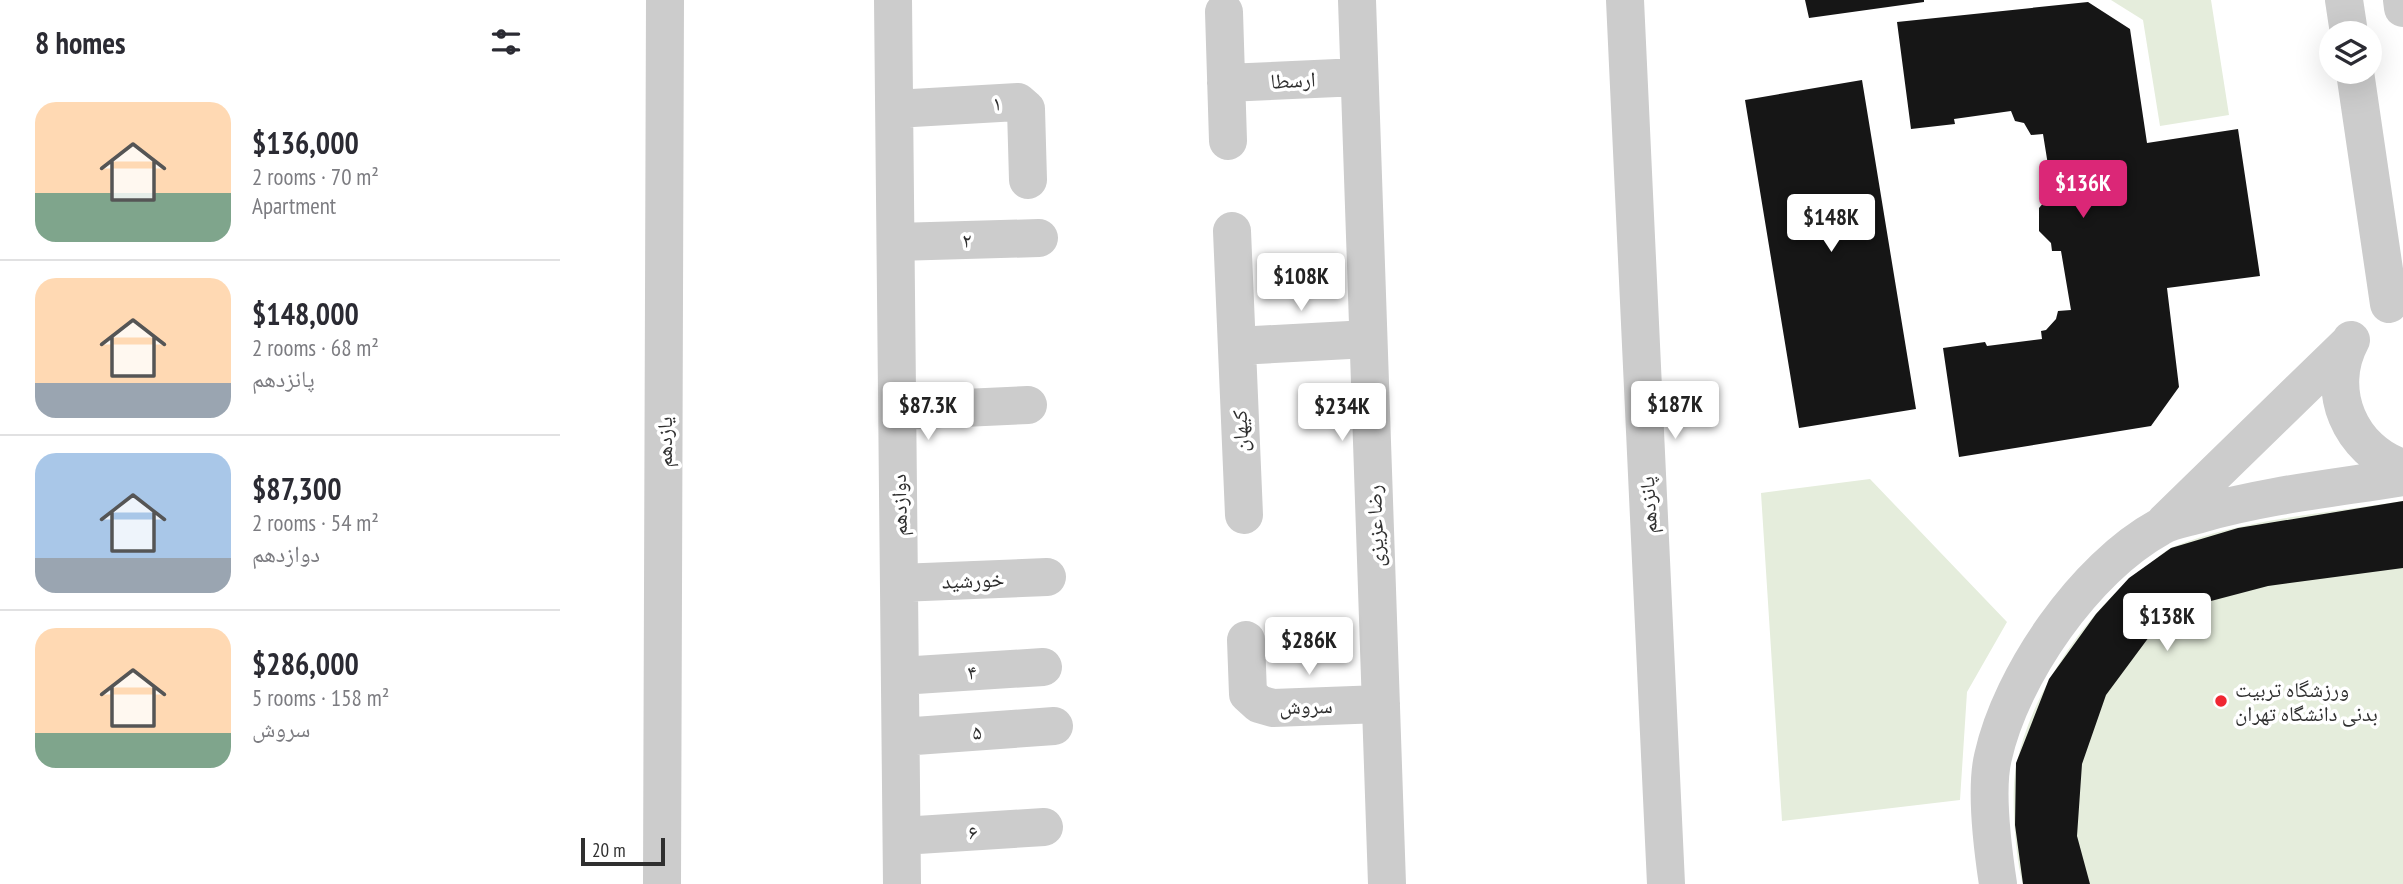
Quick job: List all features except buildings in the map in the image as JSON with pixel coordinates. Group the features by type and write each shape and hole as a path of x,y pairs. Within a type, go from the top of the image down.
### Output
{"street":[{"name":"یازدهم","path":"662,884 665,0"},
{"name":"دوازدهم","path":"893,0 902,884"},
{"name":"رضا عزیزی","path":"1357,0 1387,884"},
{"name":"پانزدهم","path":"1626,0 1666,884"},
{"path":"2344,0 2347,21"},
{"path":"2402,0 2403,8"},
{"path":"1224,12 1228,141"},
{"name":"ارسطا","path":"1226,83 1359,77"},
{"path":"1998,884 1991,827 1992,758 2028,667 2078,598 2114,560 2161,526 2350,343 2366,320 2396,302 2357,84"},
{"name":"۱","path":"895,109 1018,102 1026,109 1028,180"},
{"name":"کیهان","path":"1232,231 1244,515"},
{"name":"۲","path":"896,242 1039,238"},
{"path":"1237,346 1368,340"},
{"path":"2350,343 2341,369 2340,397 2348,423 2365,446 2387,463 2403,468"},
{"path":"898,411 1028,405"},
{"path":"2161,526 2233,505 2403,477"},
{"name":"خورشید","path":"900,583 1047,577"},
{"name":"سروش","path":"1246,640 1248,694 1259,704 1273,708 1381,704"},
{"name":"۴","path":"900,676 1043,667"},
{"name":"۵","path":"901,737 1054,726"},
{"name":"۶","path":"902,836 1044,827"}],"green space":[{"path":"2111,0 2211,0 2229,115 2160,126 2143,20"},
{"path":"1870,479 2007,622 1967,692 1960,800 1782,821 1761,493"},
{"name":"ورزشگاه تربیت بدنی دانشگاه تهران","path":"2403,501 2403,884 2023,884 2014,806 2017,762 2035,707 2049,680 2084,628 2104,604 2166,551 2199,537 2256,523"}],"place":[{"name":"ورزشگاه تربیت بدنی دانشگاه تهران","path":"2221,701"}]}
